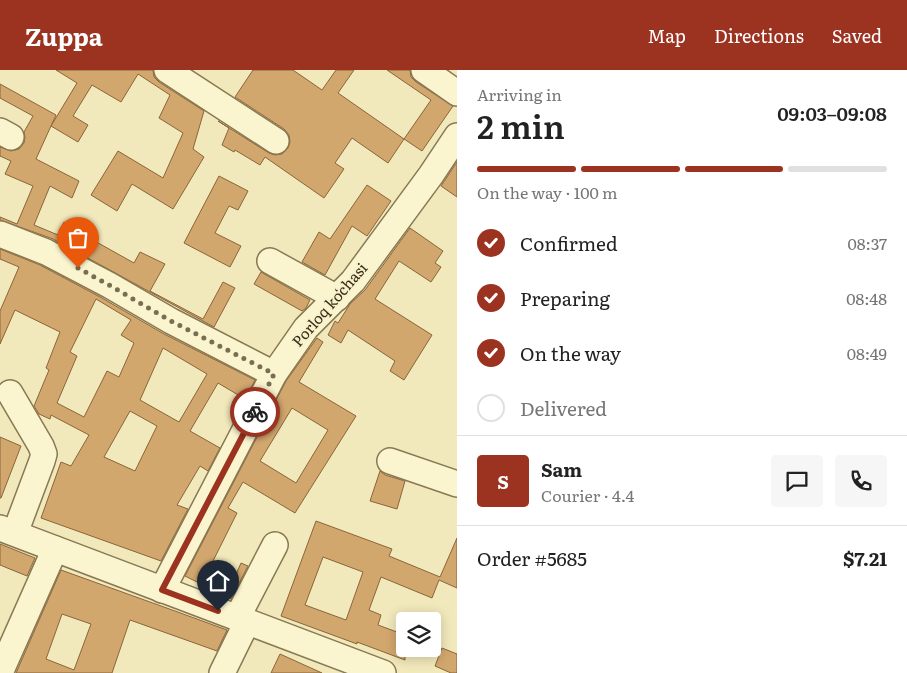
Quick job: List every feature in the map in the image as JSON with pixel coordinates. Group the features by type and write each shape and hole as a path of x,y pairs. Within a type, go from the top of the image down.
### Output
{"street":[{"path":"167,70 276,141"},
{"path":"424,70 457,93"},
{"name":"Porloq koʻchasi","path":"162,590 274,374 306,328 353,281 431,175 457,136"},
{"path":"0,234 46,252 70,264 171,321 274,374"},
{"path":"270,261 337,298"},
{"path":"10,393 44,454 8,531 383,673"},
{"path":"390,461 457,484"},
{"path":"222,673 242,620 275,545"},
{"path":"0,673 55,548"}],"building":[{"path":"56,70 153,70 154,77 159,82 204,111 193,149 204,157 173,209 132,184 117,211 91,195 118,151 163,178 183,133 159,118 170,95 138,74 121,102 92,85 73,116 88,125 78,142 51,126 77,83"},
{"path":"253,70 293,70 322,90 336,70 354,70 338,93 404,139 388,163 352,138 335,163 344,169 324,198 265,157 260,165 235,150 234,152 222,145 229,128 218,121 269,153 275,155 282,154 288,148 290,142 289,135 284,129 235,97"},
{"path":"387,70 410,70 411,77 416,82 453,106 422,151 404,139 431,100"},
{"path":"0,84 56,115 36,159 79,181 72,198 50,186 34,225 58,235 64,222 134,263 140,252 165,264 150,291 203,319 223,282 235,288 214,327 53,239 0,220 0,217 17,224 33,186 5,174 11,161 0,156 0,147 11,151 19,149 24,143 24,132 33,116 0,98"},
{"path":"457,162 457,197 441,186"},
{"path":"219,176 248,191 238,210 229,206 215,233 241,246 230,267 184,243"},
{"path":"367,185 391,201 367,236 352,226 325,275 302,262 319,232 330,239"},
{"path":"410,228 443,251 435,263 441,267 431,282 399,261 375,299 432,335 404,380 390,371 395,361 348,330 341,343 328,335 335,321 338,323 350,304 365,290"},
{"path":"0,249 40,265 164,334 255,380 245,399 218,383 190,431 220,448 208,471 200,466 177,505 188,509 161,561 41,518 61,462 71,466 89,435 51,415 50,419 39,414 34,406 49,370 46,368 60,332 15,310 0,344 0,311 19,267 0,259","holes":["96,299 131,320 121,335 134,343 119,377 107,371 84,417 57,403 77,356 70,352","163,348 207,374 179,422 140,400","130,411 157,426 135,471 104,457"]},
{"path":"261,272 310,300 306,308 302,311 254,284"},
{"path":"317,338 323,342 299,382 356,416 295,513 243,482 228,508 237,513 209,569 233,581 241,563 248,566 231,599 185,576 286,381","holes":["292,408 328,430 296,483 260,461"]},
{"path":"0,437 21,446 1,498 0,498"},
{"path":"380,471 385,475 405,481 397,509 370,501"},
{"path":"316,521 392,549 389,556 440,577 457,538 457,588 439,580 432,598 381,577 369,610 381,615 378,625 396,632 396,657 357,642 357,644 281,616","holes":["323,557 363,572 346,620 305,605"]},
{"path":"0,544 35,558 27,576 0,565"},
{"path":"61,570 227,630 217,651 130,620 112,673 16,673","holes":["62,614 91,624 74,670 46,659"]},
{"path":"442,648 457,654 457,673 451,673 435,666 438,657 441,657"},
{"path":"280,654 322,673 271,673"}],"way so far":[{"path":"78,268 171,321 274,374 255,412"}],"route":[{"path":"218,611 162,590 255,412"}]}
